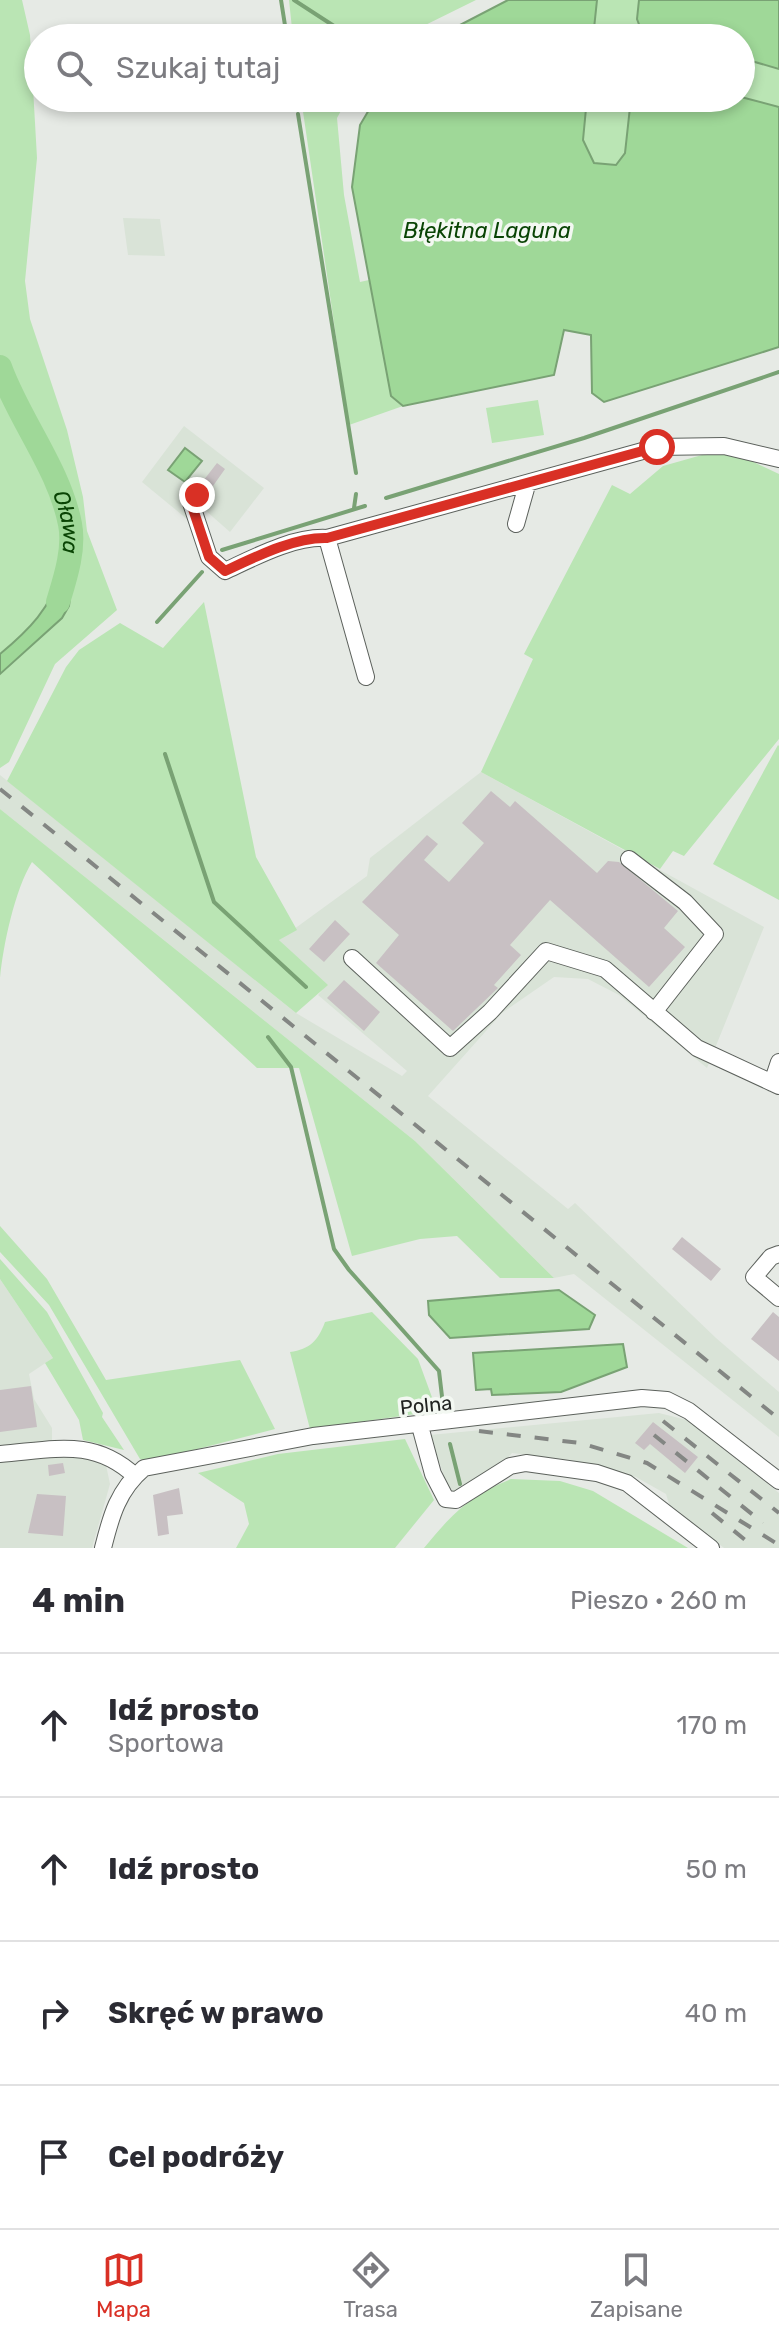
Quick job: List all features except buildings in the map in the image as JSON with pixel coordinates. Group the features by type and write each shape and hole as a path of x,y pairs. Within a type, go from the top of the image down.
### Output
{"street":[{"path":"197,495 191,503 209,557 225,571 261,554 317,538 327,538 675,445 740,448 779,459"},
{"path":"516,524 527,485"},
{"path":"327,538 366,677"},
{"path":"629,859 685,902 715,934 654,1012"},
{"path":"352,958 450,1048 490,1012 546,951 605,969 697,1048 776,1085 779,1062"},
{"path":"779,1254 771,1257 754,1277 779,1298"},
{"name":"Polna","path":"135,1476 144,1468 313,1436 420,1426 605,1400 667,1400 689,1411 779,1481"},
{"path":"420,1426 433,1474 446,1499 456,1500 510,1466 526,1463 597,1473 627,1483 711,1548"},
{"path":"0,1454 68,1449 104,1453 135,1476 117,1500 103,1548"}],"shaded area":[{"path":"0,0 22,0 27,24 24,24 24,112 34,112 37,158 25,281 30,319 67,430 83,497 87,531 117,610 55,664 9,762 0,768"},
{"path":"289,0 476,0 427,24 292,24"},
{"path":"597,0 639,0 639,24 594,24"},
{"path":"755,62 779,69 779,107 755,101"},
{"path":"303,112 340,112 337,118 344,195 360,282 369,280 391,396 403,406 349,425"},
{"path":"586,112 629,112 625,153 617,165 594,163 583,140"},
{"path":"123,218 160,219 165,256 128,255"},
{"path":"538,400 544,435 492,443 486,408"},
{"path":"184,426 264,488 230,532 205,510 193,524 142,482"},
{"path":"709,453 743,457 779,474 779,739 684,856 673,851 660,869 481,772 533,659 524,654 612,485 630,494 663,466"},
{"path":"204,602 256,857 297,930 279,940 328,985 296,1013 7,781 66,667 79,650 120,623 163,648"},
{"path":"779,746 779,900 713,864"},
{"path":"481,772 764,927 707,1068 619,995 588,979 554,977 502,1013 428,1096 568,1209 575,1203 716,1338 779,1392 779,1437 574,1274 554,1278 415,1141 0,809 0,775 296,1013 402,1076 407,1071 318,995 327,985 279,940 367,876 370,858"},
{"path":"0,809 415,1141 554,1278 500,1278 457,1236 420,1239 352,1256 299,1068 257,1068 32,862 20,887 11,918 0,978"},
{"path":"0,1226 47,1279 106,1380 240,1360 275,1429 147,1462 140,1459 49,1305 0,1252"},
{"path":"0,1259 47,1312 103,1413 102,1417 124,1450 83,1440 79,1420 45,1363 53,1358 0,1279"},
{"path":"0,1279 53,1358 29,1374 34,1399 52,1428 52,1442 75,1456 106,1465 110,1484 92,1548 0,1548"},
{"path":"372,1312 418,1359 437,1411 310,1429 290,1352 312,1343 325,1322"},
{"path":"659,1413 687,1420 779,1493 779,1548 724,1548 669,1504 666,1494 636,1477 571,1460 512,1453 499,1468 462,1491 454,1491 447,1485 430,1435"},
{"path":"405,1439 434,1500 395,1548 236,1548 249,1524 244,1503 198,1473 278,1454"},
{"path":"511,1479 560,1481 593,1491 688,1548 424,1548 462,1507"}],"water":[{"path":"508,0 597,0 594,24 462,24"},
{"path":"639,0 779,0 779,69 755,62 755,24 639,24"},
{"name":"Błękitna Laguna","path":"755,101 779,107 779,347 604,402 592,393 591,335 564,330 554,375 403,406 391,396 352,187 360,125 368,112 586,112 583,140 594,163 616,165 625,153 629,112 755,112"},
{"path":"185,448 202,461 185,482 168,470"},
{"path":"61,571 73,574 69,606 62,618 0,674 0,654 38,617"},
{"path":"559,1290 595,1315 589,1329 450,1338 429,1315 428,1301"},
{"path":"623,1344 627,1367 561,1392 492,1395 491,1389 476,1390 473,1353"}],"waterway":[{"path":"281,0 285,24"},
{"path":"294,0 331,24"},
{"path":"298,114 356,473"},
{"name":"Oława","path":"0,367 65,503 71,534 70,554 58,602"},
{"path":"386,498 584,438 779,372"},
{"path":"354,508 356,494"},
{"path":"222,550 365,506"},
{"path":"157,622 202,572"},
{"path":"165,754 214,902 306,987"},
{"path":"268,1037 291,1067 334,1249 439,1371 443,1405"},
{"path":"450,1444 460,1484"}],"railway":[{"path":"0,789 779,1419"},
{"path":"663,1421 779,1513"},
{"path":"479,1431 580,1443 647,1463 779,1545"},
{"path":"654,1435 763,1523"},
{"path":"712,1513 755,1548"}],"route":[{"path":"197,495 191,503 209,557 225,571 261,554 527,485 657,447"}]}
